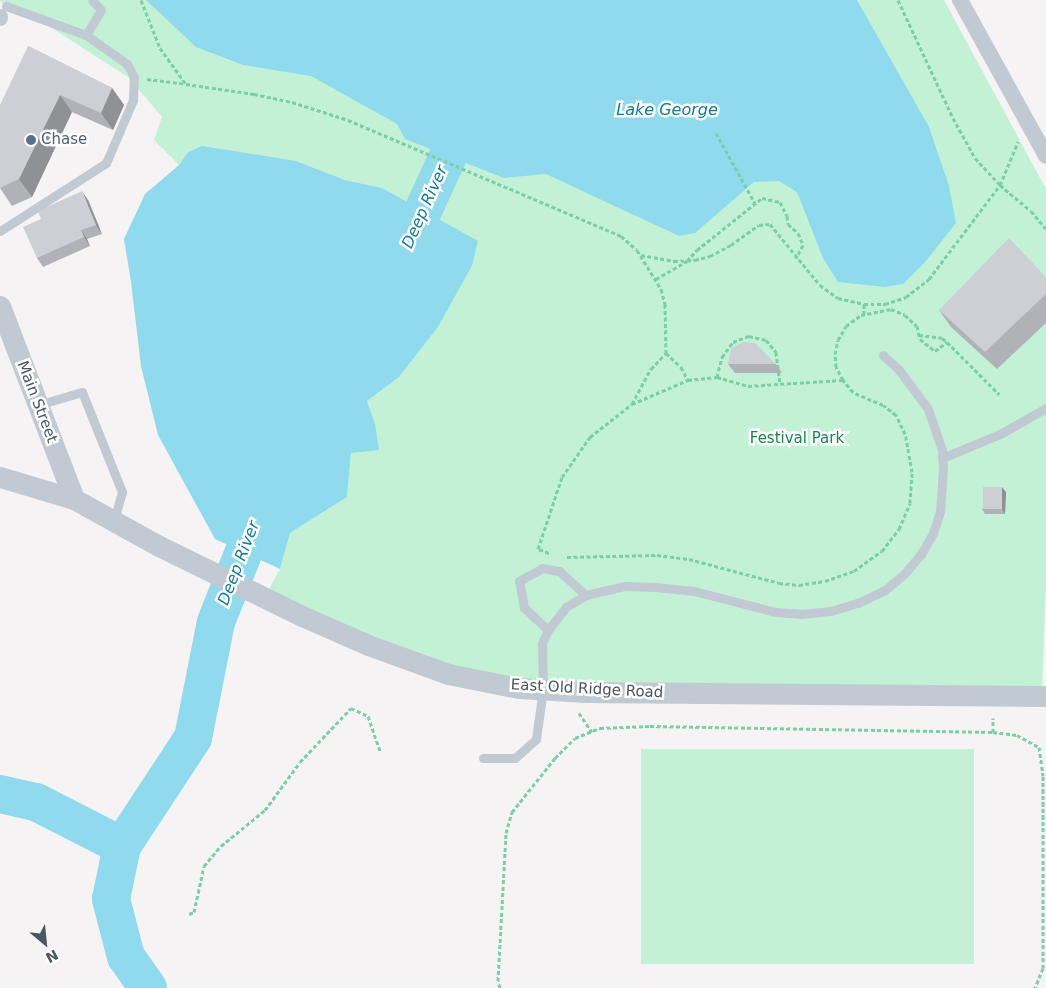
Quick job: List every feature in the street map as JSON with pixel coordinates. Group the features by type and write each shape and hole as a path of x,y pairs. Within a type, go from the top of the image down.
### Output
{"street":[{"path":"960,0 1046,156"},
{"name":"Main Street","path":"0,306 74,499"},
{"name":"East Old Ridge Road","path":"0,477 74,499 157,545 302,616 368,645 448,674 519,688 586,692 1046,696"}],"lane":[{"path":"86,34 101,10 92,0"},
{"path":"0,231 106,163 133,100 134,77 127,64 86,34 4,10"},
{"path":"483,758 515,758 536,738 543,689 542,643 548,630 566,607 586,595 624,586 655,587 694,591 775,612 801,614 831,611 858,603 885,590 905,573 921,554 933,533 940,512 942,458 928,410 899,370 883,355"},
{"path":"38,405 82,392 122,492 114,521"},
{"path":"942,458 1000,434 1046,408"},
{"path":"548,630 524,608 519,581 542,568 559,571 586,595"}],"path":[{"path":"141,0 160,48 186,84"},
{"path":"898,0 953,118 975,158 1000,185 1031,210 1046,229"},
{"path":"134,77 292,102 348,120 621,236 640,255 656,279 665,304 666,353 651,369 632,404"},
{"path":"640,255 674,261 687,261 710,256 759,225 770,224 820,285 838,298 864,304 889,303 906,297 929,279 1000,185 1018,141 1032,131"},
{"path":"716,133 755,203"},
{"path":"656,279 687,261 697,250 751,209 762,198 780,202 787,216 788,224 798,233 803,245 796,258"},
{"path":"889,303 891,309"},
{"path":"864,304 864,314"},
{"path":"562,556 572,558 611,555 657,556 688,560 779,583 799,585 825,582 854,571 882,551 899,529 910,503 912,472 905,434 896,414 883,405 853,392 843,380 836,367 835,354 838,340 846,326 864,314 891,309 905,315 918,326 920,339 935,351 947,342"},
{"path":"919,335 942,338 1000,394"},
{"path":"717,377 722,357 733,342 749,336 766,340 776,352 780,383"},
{"path":"666,353 681,367 688,380"},
{"path":"553,554 538,549 562,477 590,437 632,404 688,380 717,377 748,386 843,380"},
{"path":"189,914 194,912 204,866 221,846 266,810 300,762 351,708 368,716 380,751"},
{"path":"579,712 592,732"},
{"path":"993,718 993,732"},
{"path":"500,988 498,981 506,833 512,812 554,758 575,738 600,728 650,726 993,732 1017,735 1039,746 1043,776 1043,968 1035,988"}],"green space":[{"name":"Festival Park","path":"0,0 944,0 1046,189 1046,581 1042,691 568,684 505,678 443,664 309,611 268,591 280,569 290,533 347,497 351,453 375,424 367,401 399,377 438,327 472,266 382,188 345,180 296,161 188,152 179,165 154,140 162,117 128,77 44,23 6,9"},
{"path":"641,749 974,749 974,964 641,964"}],"water":[{"name":"Lake George","path":"146,0 857,0 929,127 949,186 956,223 926,261 903,284 885,287 838,282 823,258 797,192 779,181 754,182 695,233 679,236 546,174 504,178 405,139 397,124 311,76 243,65 196,47"},
{"path":"202,146 296,161 345,180 382,188 478,241 472,266 438,327 399,377 367,401 375,424 379,450 351,453 347,497 290,533 280,569 215,539 158,435 141,366 124,239 145,194 179,165 188,152"}],"building":[{"path":"28,46 112,88 101,113 60,95 19,179 0,188 0,105"},
{"path":"82,191 96,225 81,230 84,237 37,258 23,227 41,219 38,211"},
{"path":"1009,238 1046,277 1046,294 985,352 939,310"},
{"path":"743,342 755,343 776,364 728,364 731,349"},
{"path":"983,487 1002,487 1002,509 983,509"}],"waterway":[{"name":"Deep River","path":"402,257 449,154"},
{"name":"Deep River","path":"148,988 126,957 111,899 122,846 193,738 216,622 263,503"},
{"path":"0,794 36,802 122,846"}],"place":[{"name":"Chase","path":"31,140"}]}
